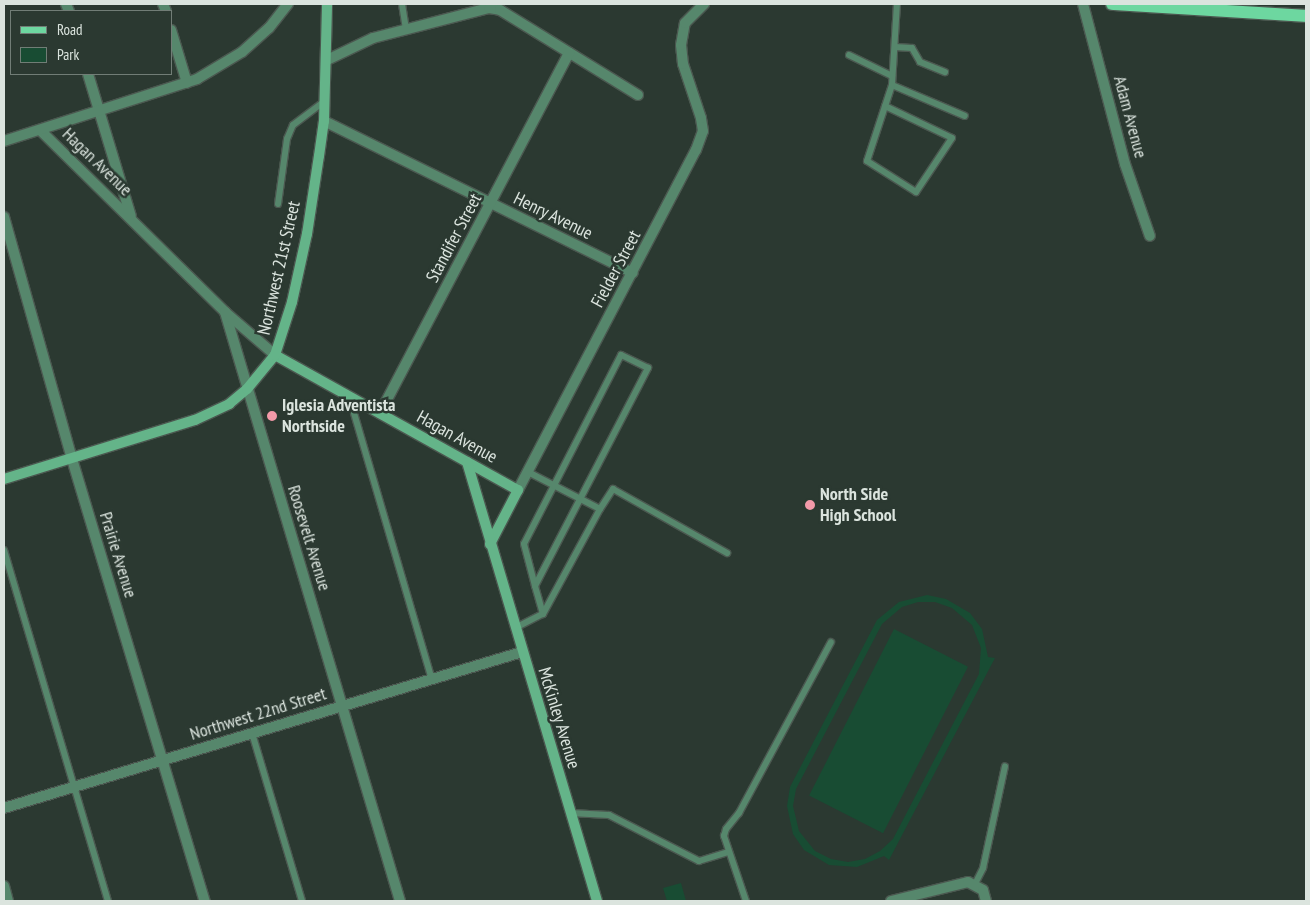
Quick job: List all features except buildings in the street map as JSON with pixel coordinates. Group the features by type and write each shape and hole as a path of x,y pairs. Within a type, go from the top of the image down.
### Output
{"main road":[{"path":"1112,4 1306,16"}],"street":[{"path":"4,141 187,82 242,52 269,28 288,4"},
{"name":"Northwest 21st Street","path":"4,479 195,420 229,404 247,389 275,355 292,302 307,234 324,121 327,4"},
{"name":"Fielder Street","path":"490,544 687,171 703,131 683,64 681,45 685,23 704,4"},
{"name":"Adam Avenue","path":"1083,4 1125,164 1150,236"},
{"path":"327,60 373,38 489,8 500,10 638,95"},
{"path":"172,33 187,82"},
{"name":"Standifer Street","path":"380,413 569,53"},
{"path":"88,75 131,217"},
{"name":"Henry Avenue","path":"324,121 633,273"},
{"name":"Hagan Avenue","path":"40,130 131,217"},
{"name":"Prairie Avenue","path":"4,217 72,459 205,901"},
{"name":"Roosevelt Avenue","path":"131,217 225,312 400,901"},
{"path":"225,312 275,355"},
{"name":"Hagan Avenue","path":"275,355 518,490"},
{"name":"McKinley Avenue","path":"467,462 597,901"},
{"name":"Northwest 22nd Street","path":"4,808 522,652"},
{"path":"891,901 972,883 983,890 986,901"},
{"path":"4,886 8,901"}],"lane":[{"path":"402,4 406,29"},
{"path":"885,106 952,138 916,192 867,161 885,106 892,85 897,4"},
{"path":"895,47 912,48 920,62 945,72"},
{"path":"848,55 892,76"},
{"path":"892,85 965,116"},
{"path":"278,204 287,140 293,126 325,101"},
{"path":"535,586 648,368 621,355 524,544 535,586 543,614"},
{"path":"349,396 432,679"},
{"path":"528,472 600,509"},
{"path":"515,628 543,614 612,489 727,553"},
{"path":"4,550 72,787 108,901"},
{"path":"746,901 724,836 739,812 831,642"},
{"path":"252,733 302,901"},
{"path":"972,883 983,868 1005,766"},
{"path":"570,813 608,815 699,861 729,852"}],"green space":[{"path":"927,595 946,599 970,613 982,629 988,657 995,658 889,860 884,856 857,867 829,865 804,850 793,834 787,806 790,787 877,620 899,602","holes":["918,602 935,602 952,608 972,625 981,648 979,674 893,839 880,851 865,859 848,862 831,859 815,851 799,831 793,806 796,789 882,624 902,607"]},
{"path":"894,629 968,667 883,833 809,796"},
{"path":"681,883 686,901 667,901 663,888"}],"place":[{"name":"Iglesia Adventista Northside","path":"272,416"},
{"name":"North Side High School","path":"810,505"}]}
